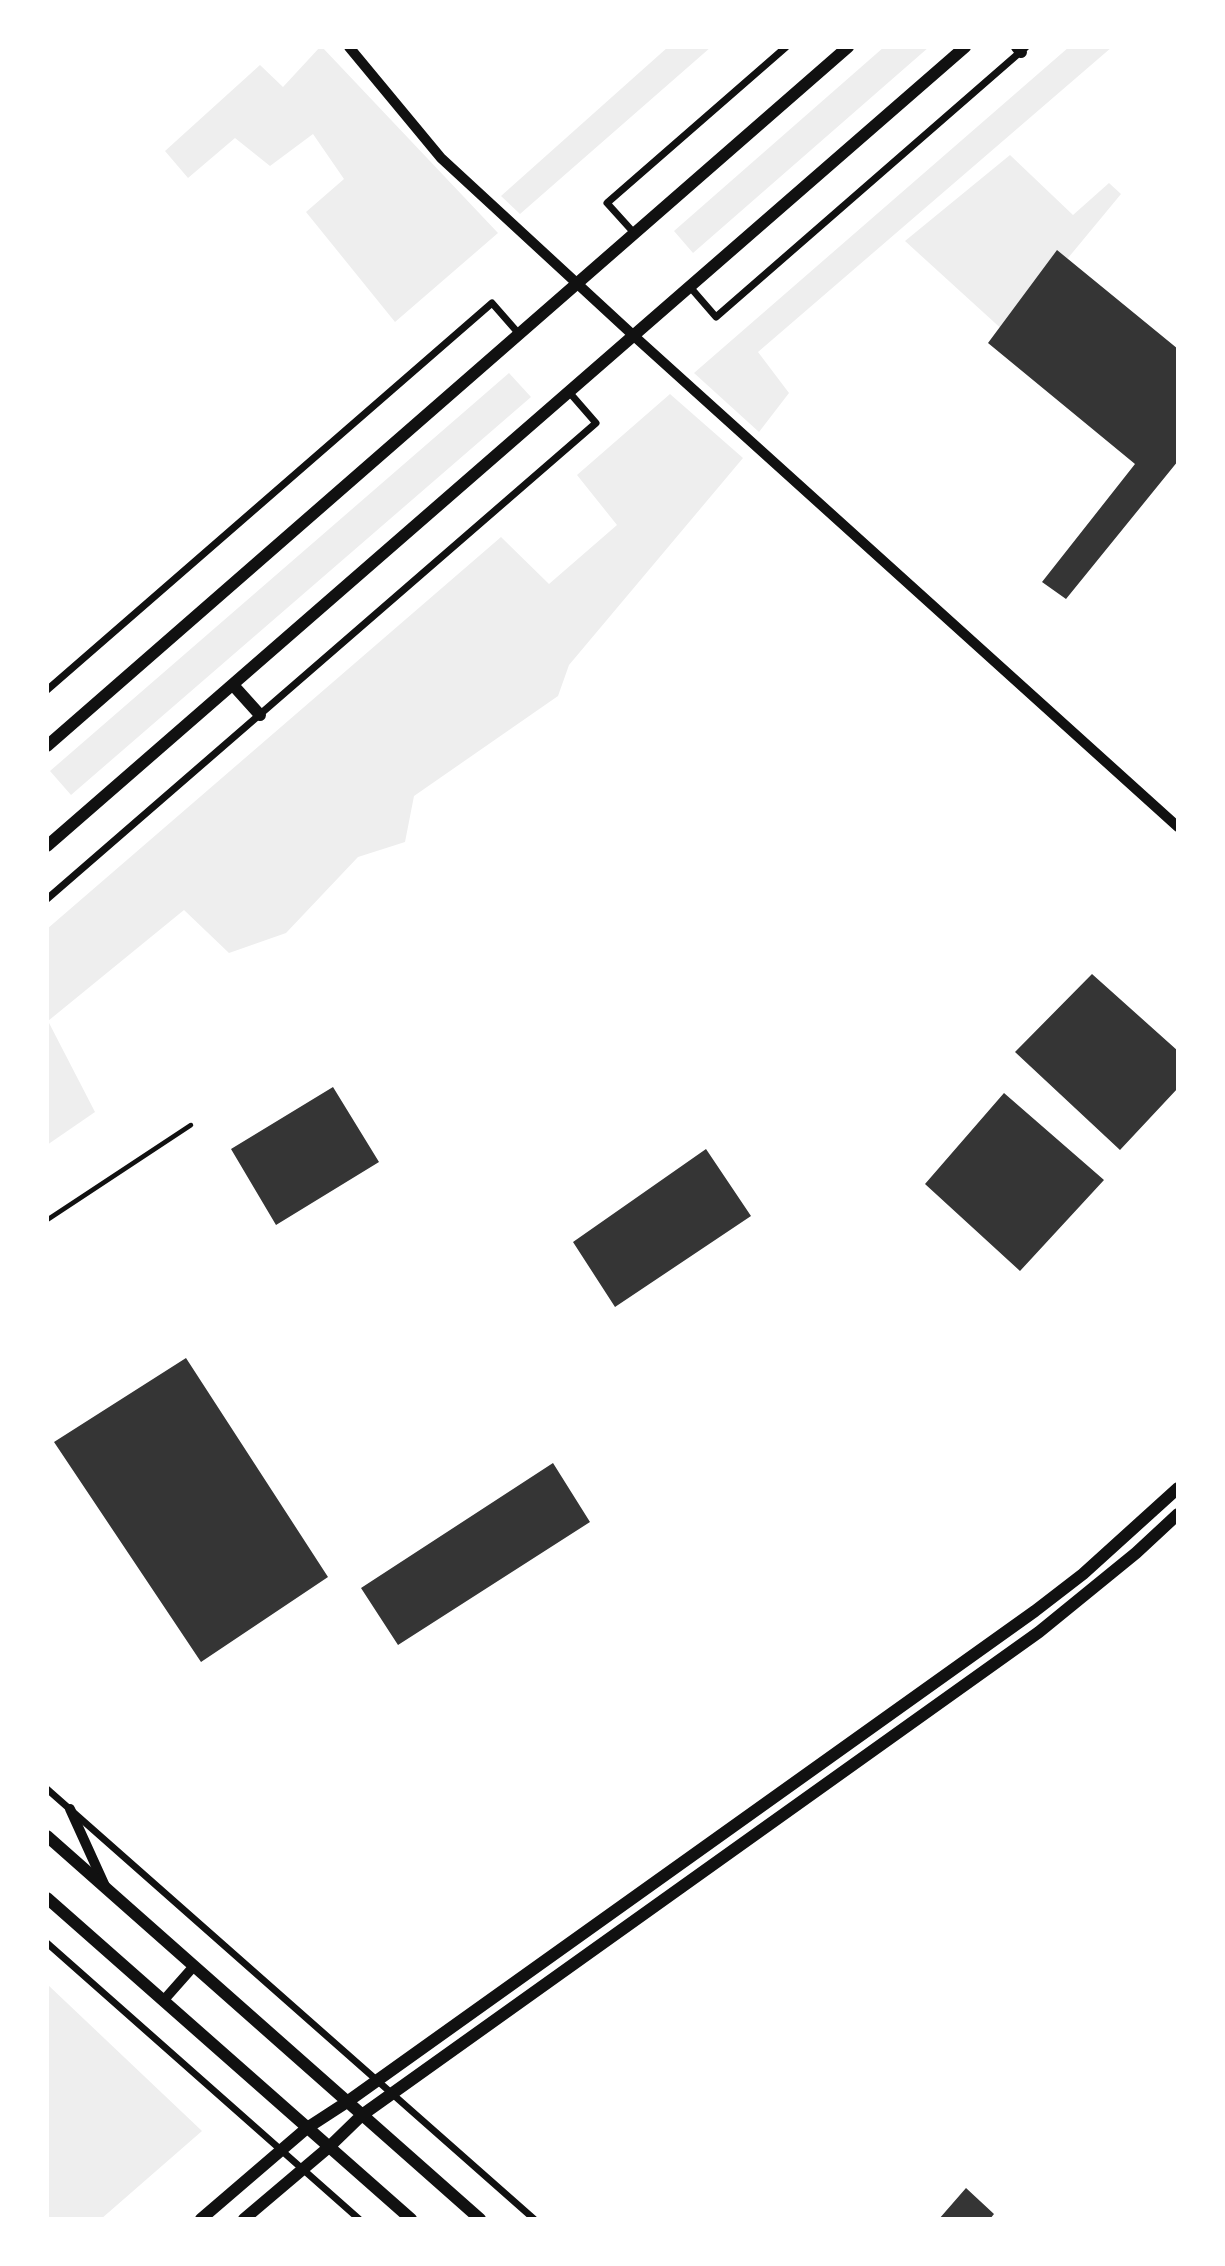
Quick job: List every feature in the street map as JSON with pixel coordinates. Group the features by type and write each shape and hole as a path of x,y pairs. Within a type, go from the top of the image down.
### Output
{"main road":[{"path":"47,746 848,47"},
{"path":"47,846 965,47"},
{"path":"233,685 260,715"},
{"path":"201,2219 307,2128 1034,1611 1083,1574 1178,1488"},
{"path":"244,2219 329,2147 362,2115 1039,1632 1136,1553 1178,1514"},
{"path":"47,1836 480,2219"},
{"path":"47,1898 411,2219"}],"street":[{"path":"349,47 441,158 1178,827"},
{"path":"635,234 607,203 786,47"},
{"path":"690,287 716,317 1021,49"},
{"path":"47,690 492,303 520,335"},
{"path":"47,899 596,423 569,392"},
{"path":"47,1789 534,2219"},
{"path":"70,1809 107,1888"},
{"path":"47,1943 359,2219"},
{"path":"163,2001 194,1966"}],"lane":[{"path":"47,1220 191,1125"}],"shaded area":[{"path":"320,47 498,233 395,322 306,212 344,179 313,134 270,166 235,138 188,178 165,151 260,65 283,87"},
{"path":"668,47 711,47 520,214 501,196"},
{"path":"884,47 929,47 693,253 674,231"},
{"path":"1069,47 1112,47 758,352 789,393 759,432 694,373"},
{"path":"1010,155 1073,215 1109,183 1121,194 1006,333 905,241"},
{"path":"509,373 531,397 71,795 50,771"},
{"path":"670,394 743,458 569,665 558,696 414,796 405,842 358,857 286,933 229,953 184,910 48,1021 95,1112 47,1145 47,929 501,537 549,584 617,525 577,475"},
{"path":"47,1984 202,2131 101,2219 47,2219"}],"building":[{"path":"1057,250 1178,349 1178,461 1066,599 1042,582 1135,464 988,343"},
{"path":"1092,974 1178,1051 1178,1088 1120,1150 1015,1052"},
{"path":"333,1087 379,1162 276,1225 231,1149"},
{"path":"1004,1093 1104,1180 1020,1271 925,1184"},
{"path":"706,1149 751,1216 615,1307 573,1242"},
{"path":"186,1358 328,1577 201,1662 54,1442"},
{"path":"553,1463 590,1522 398,1645 361,1588"},
{"path":"966,2188 994,2214 990,2219 939,2219"}]}
